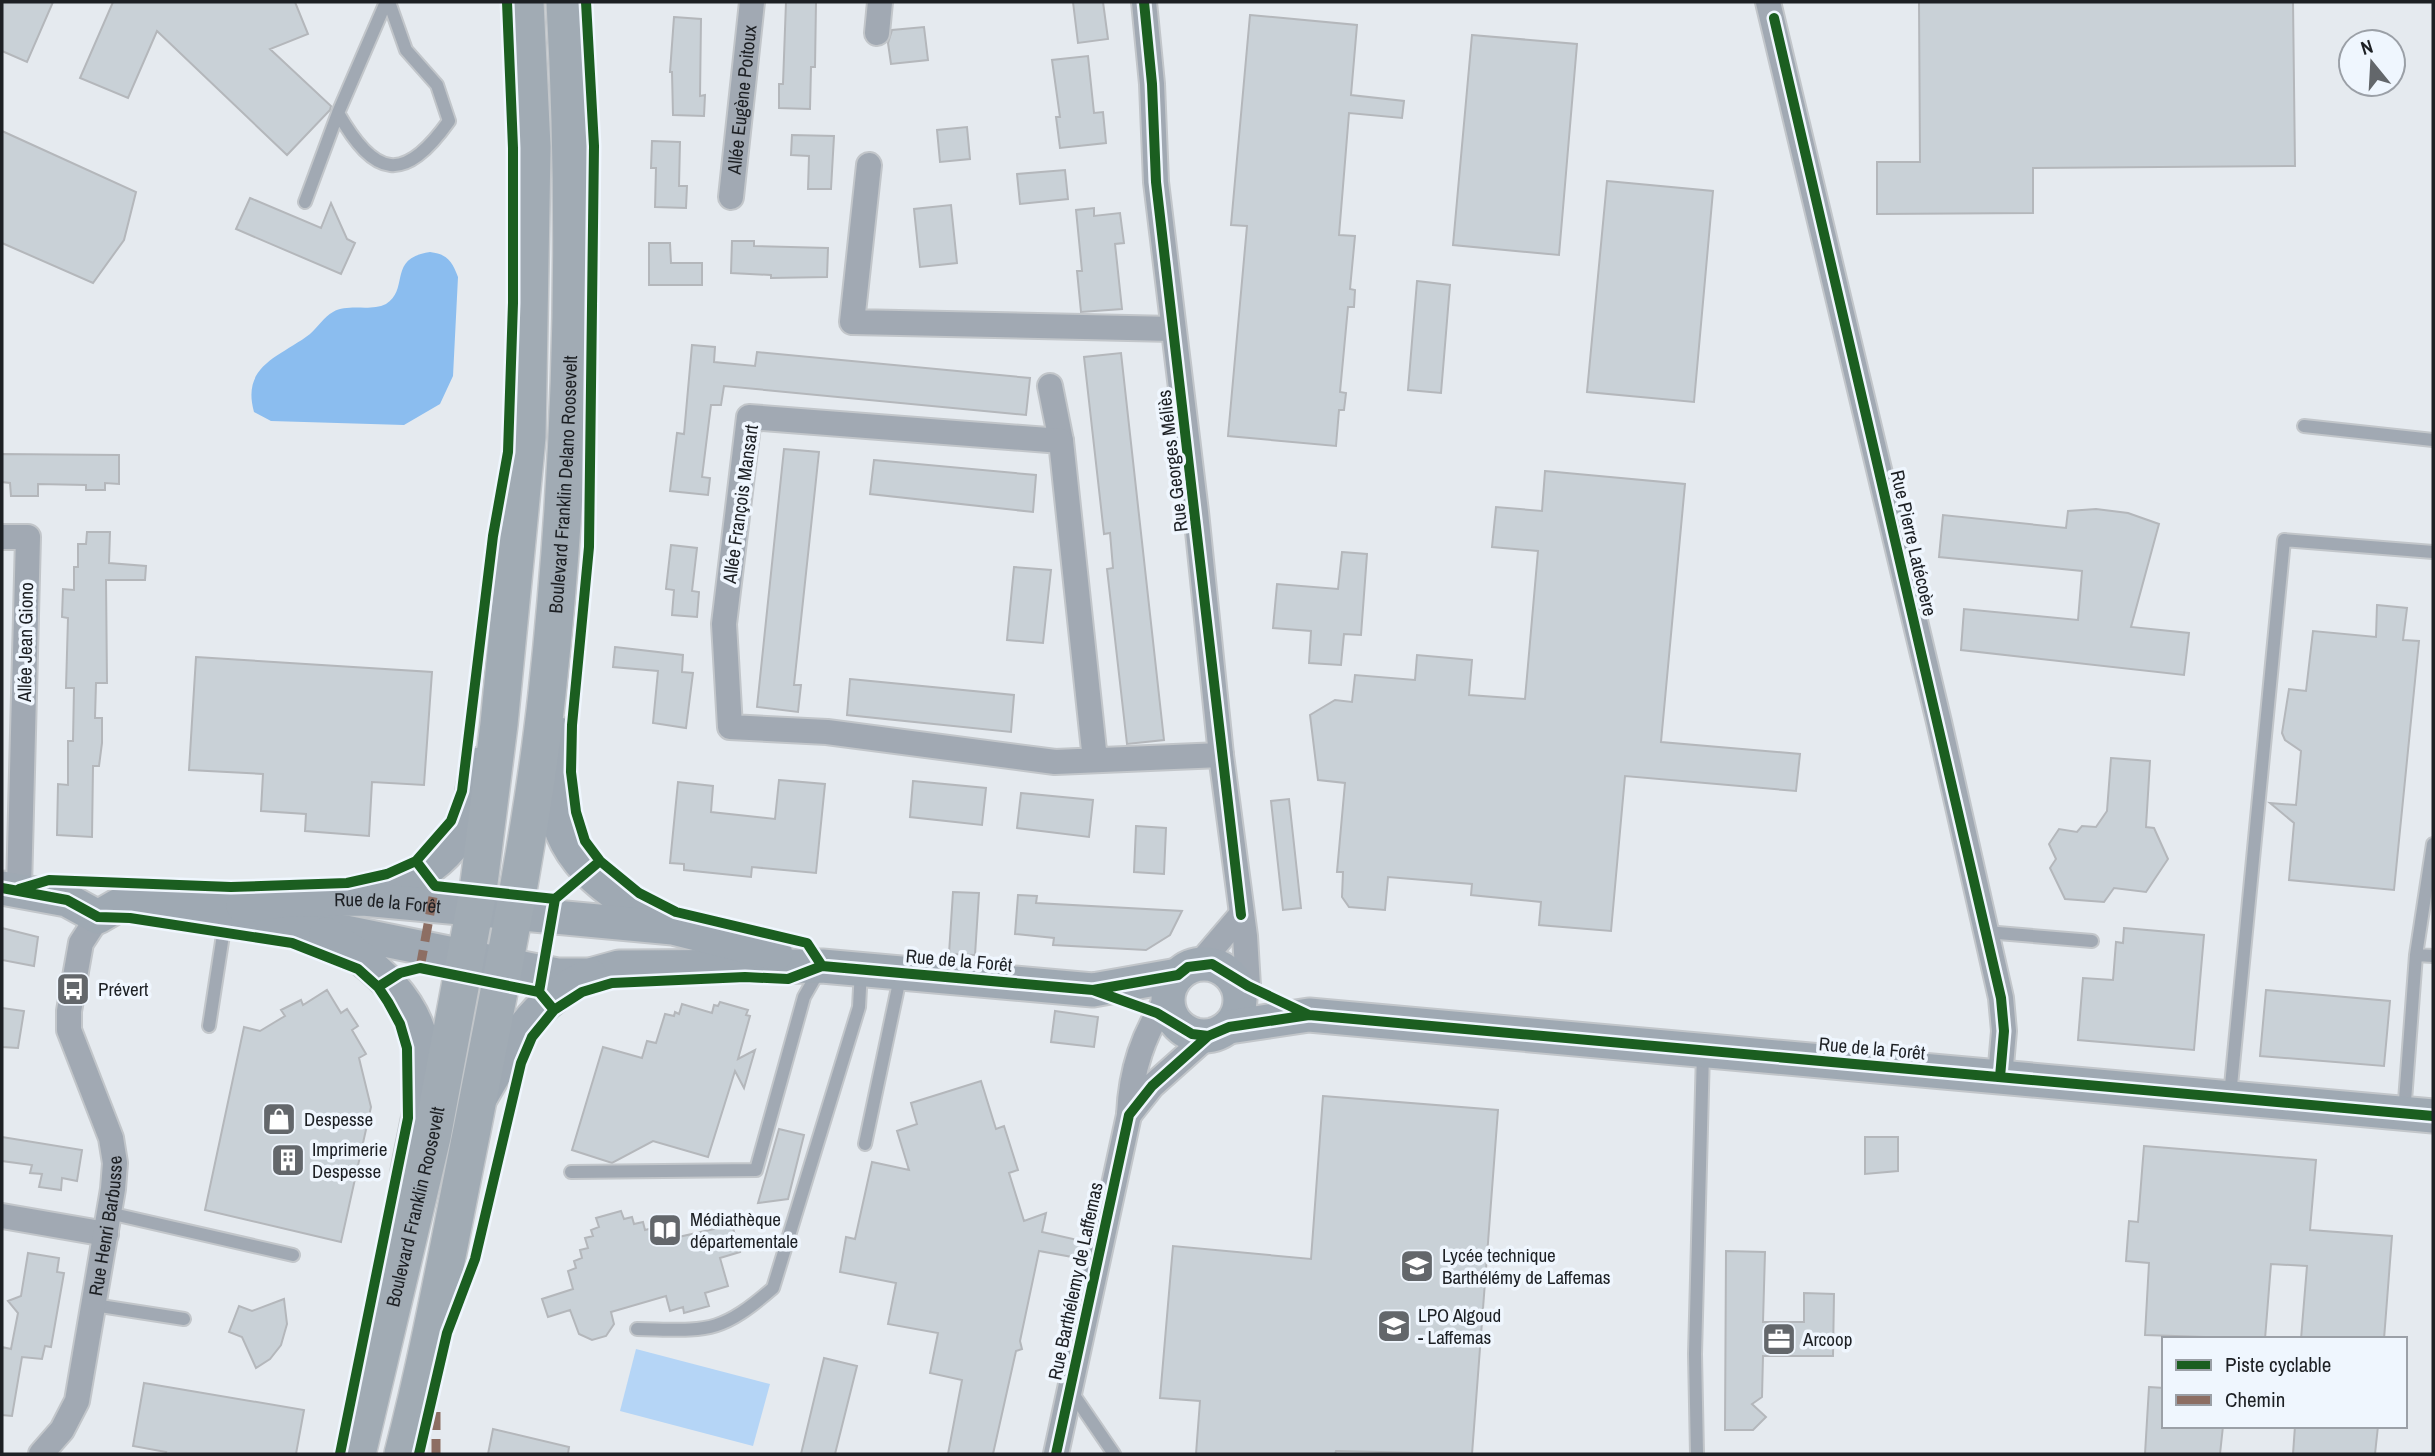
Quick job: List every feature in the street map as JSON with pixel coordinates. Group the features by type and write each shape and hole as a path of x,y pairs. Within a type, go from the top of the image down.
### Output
{"main road":[{"name":"Boulevard Franklin Delano Roosevelt","path":"466,956 475,910 499,724 527,437 532,147 525,2"},
{"name":"Boulevard Franklin Delano Roosevelt","path":"505,964 547,697 564,495 572,337 571,147 565,2"},
{"name":"Boulevard Franklin Roosevelt","path":"357,1454 432,1138 466,956"},
{"name":"Boulevard Franklin Roosevelt","path":"403,1454 430,1337 505,964"}],"street":[{"name":"Allée Eugène Poitoux","path":"731,197 752,2"},
{"path":"877,33 880,2"},
{"name":"Rue Georges Méliès","path":"1144,2 1152,84 1156,182 1241,915 1204,1001"},
{"name":"Rue Pierre Latécoère","path":"1772,7 2001,998 2004,1031 2000,1077"},
{"path":"869,165 852,322 1173,329"},
{"path":"1050,386 1061,441 1095,760"},
{"name":"Allée François Mansart","path":"1061,441 749,416 724,624 730,727 827,733 1055,762 1221,755"},
{"name":"Rue de la Forêt","path":"564,495 573,585 554,789 557,811 568,842 586,870 608,892 673,928"},
{"name":"Allée Jean Giono","path":"2,537 28,537 12,773 10,889"},
{"path":"363,899 409,882 436,864 454,842 469,814 477,771 499,724"},
{"path":"10,889 67,900 98,917"},
{"name":"Rue de la Forêt","path":"98,917 117,906 142,903 227,908 288,900 363,899 673,928 822,966"},
{"name":"Rue de la Forêt","path":"227,908 284,923 557,975 590,975"},
{"path":"1129,1115 1152,1086 1204,1001 1241,915"},
{"name":"Rue Henri Barbusse","path":"41,1454 62,1430 77,1401 108,1224 115,1163 111,1138 69,1030 69,1011 81,943 98,917"},
{"path":"315,927 353,950 395,989 411,1014 421,1040 424,1078 394,1247 394,1297"},
{"name":"Rue de la Forêt","path":"477,1103 540,1006 571,984 590,975 619,967 822,966 1093,989"},
{"path":"1093,989 1204,1001"},
{"path":"1093,989 1204,1001"},
{"name":"Rue de la Forêt","path":"1204,1001 1308,1015 2418,1115"},
{"name":"Rue de la Forêt","path":"1204,1001 1308,1015"},
{"name":"Rue Barthélemy de Laffemas","path":"1056,1454 1129,1115 1133,1072 1204,1001"},
{"path":"2,1216 108,1224"}],"lane":[{"path":"338,113 354,142 377,163 402,165 428,151 449,121 437,85 406,50 387,2"},
{"path":"305,202 338,113 387,2"},
{"path":"2304,426 2433,440"},
{"path":"2229,1100 2284,540 2433,552"},
{"path":"2418,1115 2416,955 2433,844"},
{"path":"209,1026 227,908"},
{"path":"1986,932 2092,941"},
{"path":"2416,955 2433,956"},
{"path":"571,1172 756,1170 804,997 822,966"},
{"path":"637,1329 707,1330 742,1315 773,1288 859,1007 861,970"},
{"path":"865,1144 901,973"},
{"path":"1697,1454 1695,1354 1703,1051"},
{"path":"108,1224 293,1255"},
{"path":"94,1305 184,1319"},
{"path":"1070,1391 1114,1454"}],"shaded area":[{"path":"430,252 441,254 448,259 458,277 453,376 440,404 404,425 271,421 254,412 251,396 253,383 266,364 310,334 339,309 386,304 393,298 408,261 417,255"},
{"path":"636,1349 770,1384 753,1446 620,1411"}],"building":[{"path":"2,2 53,2 27,62 2,51"},
{"path":"113,2 295,2 308,34 270,49 331,106 330,110 287,155 157,31 128,98 80,78"},
{"path":"786,2 816,2 815,67 811,67 810,109 779,108 779,84 783,84"},
{"path":"1073,2 1103,2 1108,39 1078,43"},
{"path":"1919,2 2293,2 2295,166 2033,168 2033,213 1877,214 1877,162 1920,162"},
{"path":"1250,15 1357,25 1351,95 1404,101 1402,118 1349,113 1339,235 1355,236 1350,289 1355,290 1354,307 1348,307 1340,392 1346,393 1344,410 1339,410 1336,446 1228,436 1247,226 1231,225"},
{"path":"674,17 701,19 700,96 705,95 704,116 673,115 670,72"},
{"path":"924,27 928,60 891,64 888,43 892,30"},
{"path":"1472,35 1577,44 1559,255 1453,245"},
{"path":"1088,56 1094,113 1103,112 1106,143 1060,148 1056,117 1060,117 1052,60"},
{"path":"967,127 970,159 940,162 937,130"},
{"path":"2,131 136,192 124,240 93,283 2,243"},
{"path":"792,135 834,136 831,189 808,189 809,156 791,155"},
{"path":"652,141 680,142 679,186 687,186 686,208 655,207 656,168 651,168"},
{"path":"1065,170 1068,199 1020,204 1017,174"},
{"path":"1607,181 1713,191 1694,402 1587,392"},
{"path":"250,198 321,228 331,203 347,239 355,243 341,274 236,229"},
{"path":"951,205 957,263 920,267 914,209"},
{"path":"1094,208 1094,216 1120,213 1124,243 1115,244 1122,309 1081,312 1077,271 1082,271 1076,210"},
{"path":"732,241 754,241 754,246 828,248 827,277 771,278 771,275 731,273"},
{"path":"649,243 670,243 671,263 702,263 702,285 649,285"},
{"path":"1417,281 1450,285 1441,393 1408,390"},
{"path":"692,345 715,347 714,362 755,366 757,352 1030,378 1026,415 724,386 721,405 711,405 702,477 710,478 708,495 670,491 677,433 684,434"},
{"path":"1121,353 1164,740 1127,744 1107,569 1113,568 1110,533 1104,534 1084,357"},
{"path":"784,449 819,452 794,685 801,685 798,712 757,707"},
{"path":"2,454 119,455 119,484 105,483 105,490 86,490 86,485 38,484 38,496 11,496 10,483 2,482"},
{"path":"874,460 1036,475 1033,512 870,494"},
{"path":"1545,471 1685,484 1661,742 1800,754 1796,791 1625,776 1611,931 1539,925 1541,902 1471,895 1472,884 1388,877 1385,910 1349,907 1342,897 1343,872 1337,872 1345,783 1318,780 1310,715 1335,700 1352,702 1355,675 1415,680 1417,655 1472,660 1469,695 1525,699 1538,551 1492,547 1496,507 1542,511"},
{"path":"2096,509 2128,513 2159,524 2131,627 2189,633 2184,675 1961,650 1964,609 2078,620 2082,571 1939,557 1943,515 2066,528 2068,511"},
{"path":"87,532 110,532 109,563 146,566 145,580 106,580 107,683 96,683 95,718 102,718 102,743 99,766 93,766 92,837 57,835 58,784 68,785 68,741 73,741 74,688 66,688 68,618 62,617 63,589 74,590 78,544 86,544"},
{"path":"671,545 697,548 692,591 699,592 697,617 672,615 674,590 666,589"},
{"path":"1342,552 1367,554 1361,635 1344,634 1341,665 1309,663 1311,631 1273,628 1277,584 1338,589"},
{"path":"1014,567 1051,570 1043,643 1007,640"},
{"path":"2377,605 2407,608 2403,640 2419,641 2394,890 2289,880 2294,823 2270,803 2296,805 2301,751 2285,740 2282,733 2289,689 2306,691 2313,631 2376,637"},
{"path":"615,647 683,655 682,672 693,673 686,728 653,723 658,671 613,667"},
{"path":"196,657 432,672 424,785 372,782 369,836 305,831 306,814 261,811 263,774 189,770"},
{"path":"850,679 1014,695 1011,732 847,715"},
{"path":"2111,758 2150,761 2146,827 2154,828 2168,859 2146,892 2114,888 2104,902 2065,899 2050,868 2056,859 2049,844 2059,829 2077,832 2082,826 2096,827 2107,811"},
{"path":"779,780 825,784 816,873 752,867 751,877 684,870 684,864 670,863 678,782 713,786 711,812 775,819"},
{"path":"913,781 986,788 982,825 910,817"},
{"path":"1021,793 1093,800 1089,837 1017,828"},
{"path":"1289,799 1301,908 1283,910 1271,801"},
{"path":"1136,826 1166,828 1164,874 1134,872"},
{"path":"953,892 979,893 975,955 949,954"},
{"path":"1018,895 1037,896 1036,903 1182,911 1170,935 1146,950 1053,945 1054,938 1015,934"},
{"path":"2,928 38,937 34,966 2,960"},
{"path":"2124,928 2204,935 2194,1050 2078,1040 2083,978 2113,980 2116,942 2123,943"},
{"name":"Imprimerie Despesse","path":"327,990 341,1013 347,1009 358,1026 352,1030 366,1054 359,1058 371,1107 341,1242 205,1210 244,1027 260,1031 285,1016 281,1010 301,1000 303,1005"},
{"path":"2266,990 2390,1001 2384,1066 2260,1056"},
{"path":"720,1002 748,1010 746,1015 750,1016 738,1059 755,1050 744,1088 735,1071 708,1157 653,1141 612,1163 572,1150 603,1047 642,1058 647,1041 656,1043 665,1014 679,1014 682,1004 712,1013 714,1005 718,1006"},
{"path":"2,1008 24,1011 18,1048 2,1047"},
{"path":"1055,1011 1098,1017 1094,1047 1051,1042"},
{"path":"981,1081 996,1129 1004,1126 1018,1170 1009,1173 1024,1221 1046,1213 1042,1232 1082,1241 1078,1258 1039,1251 1020,1341 1022,1349 1016,1351 993,1454 948,1454 962,1380 930,1373 938,1333 888,1324 896,1283 840,1272 846,1237 855,1239 872,1162 909,1170 897,1131 917,1124 911,1103"},
{"path":"1323,1096 1498,1110 1472,1454 1336,1451 1335,1454 1196,1454 1200,1401 1160,1398 1173,1246 1311,1259"},
{"path":"779,1129 804,1135 788,1199 758,1203"},
{"path":"2,1137 82,1150 77,1181 62,1178 61,1190 39,1187 42,1174 30,1173 32,1165 2,1161"},
{"path":"1865,1137 1898,1137 1898,1171 1865,1174"},
{"path":"2144,1146 2316,1160 2310,1230 2392,1236 2384,1337 2301,1337 2307,1266 2271,1264 2265,1337 2145,1335 2149,1263 2126,1261 2129,1221 2138,1222"},
{"path":"621,1211 624,1219 632,1217 634,1224 643,1222 645,1230 653,1228 655,1236 663,1234 665,1240 732,1225 740,1252 720,1258 728,1286 705,1293 709,1306 684,1313 683,1307 670,1311 666,1296 611,1312 614,1324 606,1336 592,1340 579,1334 570,1310 548,1317 542,1299 573,1289 568,1271 576,1268 574,1261 582,1258 580,1250 588,1248 585,1238 593,1236 591,1230 599,1227 596,1218"},
{"name":"Arcoop","path":"1726,1251 1765,1252 1763,1322 1804,1322 1804,1293 1834,1294 1833,1356 1763,1356 1762,1397 1752,1404 1766,1417 1753,1430 1725,1430"},
{"path":"28,1253 59,1258 57,1272 64,1273 51,1347 45,1346 42,1359 22,1357 12,1416 2,1415 2,1347 11,1349 18,1313 8,1301 21,1296"},
{"path":"284,1299 287,1324 281,1345 270,1359 256,1368 242,1337 229,1332 239,1306 252,1311"},
{"path":"824,1358 857,1366 835,1454 801,1454"},
{"path":"144,1383 304,1410 296,1454 165,1454 166,1452 133,1446"},
{"path":"2149,1387 2162,1388 2162,1428 2223,1428 2220,1454 2145,1454"},
{"path":"2295,1428 2378,1428 2375,1454 2293,1454"},
{"path":"493,1429 569,1447 568,1454 488,1454"}],"marked path":[{"path":"420,968 435,886"},
{"path":"436,1412 436,1454"}],"cycle path":[{"path":"19,889 49,880 231,887 347,883 387,874 416,861 451,821 462,791 493,536 508,452 513,303 513,148 507,2"},
{"path":"586,2 594,146 589,547 572,725 571,772 576,812 585,841 600,861 639,893 676,912 807,943 822,966"},
{"path":"1144,2 1152,84 1156,182 1241,915"},
{"path":"1774,18 2001,998 2004,1031 2000,1077"},
{"path":"416,861 435,886 555,899"},
{"path":"539,992 555,899 600,861"},
{"path":"2,888 67,900 98,917 130,918 292,943 358,969 378,987 388,1002 400,1024 407,1048 408,1118 340,1454"},
{"path":"419,1454 447,1333 475,1259 521,1063 532,1037 554,1010 582,992 612,983 745,977 788,979 822,966 1093,990 1178,975 1188,967 1212,964 1248,986 1309,1015"},
{"path":"378,987 400,973 420,968 539,992 554,1010"},
{"path":"1093,990 1157,1013 1192,1034 1208,1036 1229,1027 1309,1015 2433,1116"},
{"path":"1056,1454 1129,1115 1152,1086 1208,1036"}],"place":[{"name":"Prévert","path":"73,989"},
{"name":"Despesse","path":"279,1119"},
{"name":"Imprimerie Despesse","path":"288,1160"},
{"name":"Médiathèque départementale","path":"665,1230"},
{"name":"Lycée technique Barthélémy de Laffemas","path":"1417,1266"},
{"name":"LPO Algoud - Laffemas","path":"1394,1326"},
{"name":"Arcoop","path":"1779,1339"}]}
